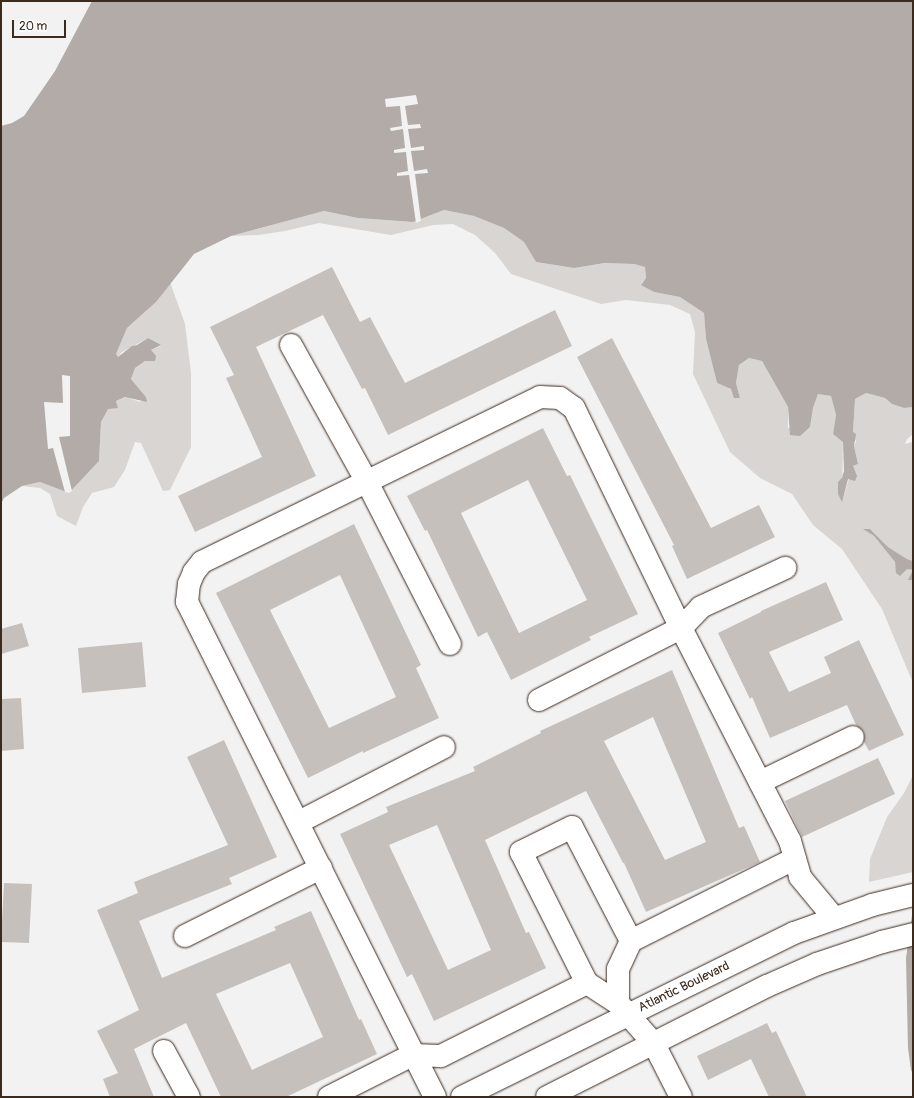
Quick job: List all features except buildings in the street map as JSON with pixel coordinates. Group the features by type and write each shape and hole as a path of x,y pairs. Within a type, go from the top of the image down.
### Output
{"street":[{"path":"290,344 367,482 450,644"},
{"path":"435,1097 412,1055 321,868 187,602 189,584 194,572 202,562 540,397 560,398 574,408 681,628 790,842 800,877 834,918"},
{"path":"539,700 681,628 702,607 785,568"},
{"path":"760,782 853,737"},
{"path":"298,822 444,747"},
{"path":"631,941 572,827 521,852 587,983 623,1009 654,1044 680,1097"},
{"path":"623,1009 618,969 631,941 794,859"},
{"path":"185,936 321,868"},
{"name":"Atlantic Boulevard","path":"462,1097 623,1009 794,933 872,905 913,895"},
{"path":"547,1097 767,986 817,964 882,942 913,934"},
{"path":"329,1097 412,1055 442,1056 587,983"},
{"path":"164,1051 188,1097"}],"shaded area":[{"path":"92,1 913,1 913,407 904,408 892,404 885,398 866,393 855,399 853,432 856,434 854,446 858,464 853,466 857,476 855,481 848,479 842,502 838,494 838,482 842,478 844,471 843,442 833,434 836,415 831,396 818,394 813,408 810,427 800,436 790,435 788,407 762,361 749,358 739,365 736,383 740,398 734,398 731,389 717,383 706,339 704,313 680,297 654,292 641,285 646,278 645,267 634,264 605,263 574,268 536,262 524,242 504,228 474,216 444,210 413,222 358,218 324,211 231,236 194,254 156,302 127,328 116,354 118,357 132,346 137,345 148,338 161,345 151,350 156,356 155,361 145,361 135,368 131,379 146,397 147,402 125,397 116,401 118,408 108,409 101,422 99,461 69,493 40,482 22,486 4,498 1,504 1,126 12,123 24,116 55,71"},
{"path":"444,210 474,216 504,228 524,242 536,262 574,268 605,263 634,264 645,267 646,278 641,284 654,292 680,297 704,313 706,339 717,383 731,389 740,398 736,383 739,365 749,358 762,361 788,407 788,428 810,427 813,408 818,394 831,396 836,415 833,434 843,441 842,501 853,466 858,464 854,446 856,442 853,432 855,399 866,393 885,398 892,404 904,408 913,407 913,434 907,439 905,444 913,443 913,561 888,547 870,529 864,529 874,536 895,562 897,573 907,569 913,570 909,580 913,580 913,683 882,609 842,549 813,525 792,494 760,478 730,452 693,374 695,332 690,314 670,305 626,300 601,304 511,274 495,253 475,235 453,224 433,225 391,235 319,223 259,235 231,236 324,211 358,218 413,222"},
{"path":"170,282 185,324 191,373 191,447 170,490 163,491 141,443 135,442 125,470 114,487 92,493 83,507 76,526 57,516 50,494 40,488 22,486 40,482 69,493 99,461 101,422 108,408 118,408 116,401 126,397 140,402 146,397 131,379 135,368 145,361 151,350 161,346 148,338 122,352 118,357 116,354 127,328 156,302"},
{"path":"863,529 870,529 888,547 913,561 913,570 907,569 900,576 896,573 895,562 874,536"},
{"path":"913,570 913,580 908,580"},
{"path":"913,775 913,872 869,882 870,859 887,817 904,793"},
{"path":"913,908 913,1074 911,1070 908,1048 906,958"}],"pier":[{"path":"416,95 418,104 405,106 408,125 420,124 421,128 408,129 411,148 424,146 424,150 411,151 414,171 427,169 428,173 415,174 421,221 416,223 409,175 397,176 397,173 408,171 406,152 394,153 394,150 405,148 403,129 391,131 390,128 402,126 400,106 386,107 385,99"},
{"path":"62,375 70,376 70,436 59,437 72,491 69,493 65,492 53,448 48,449 44,402 63,403"}]}
